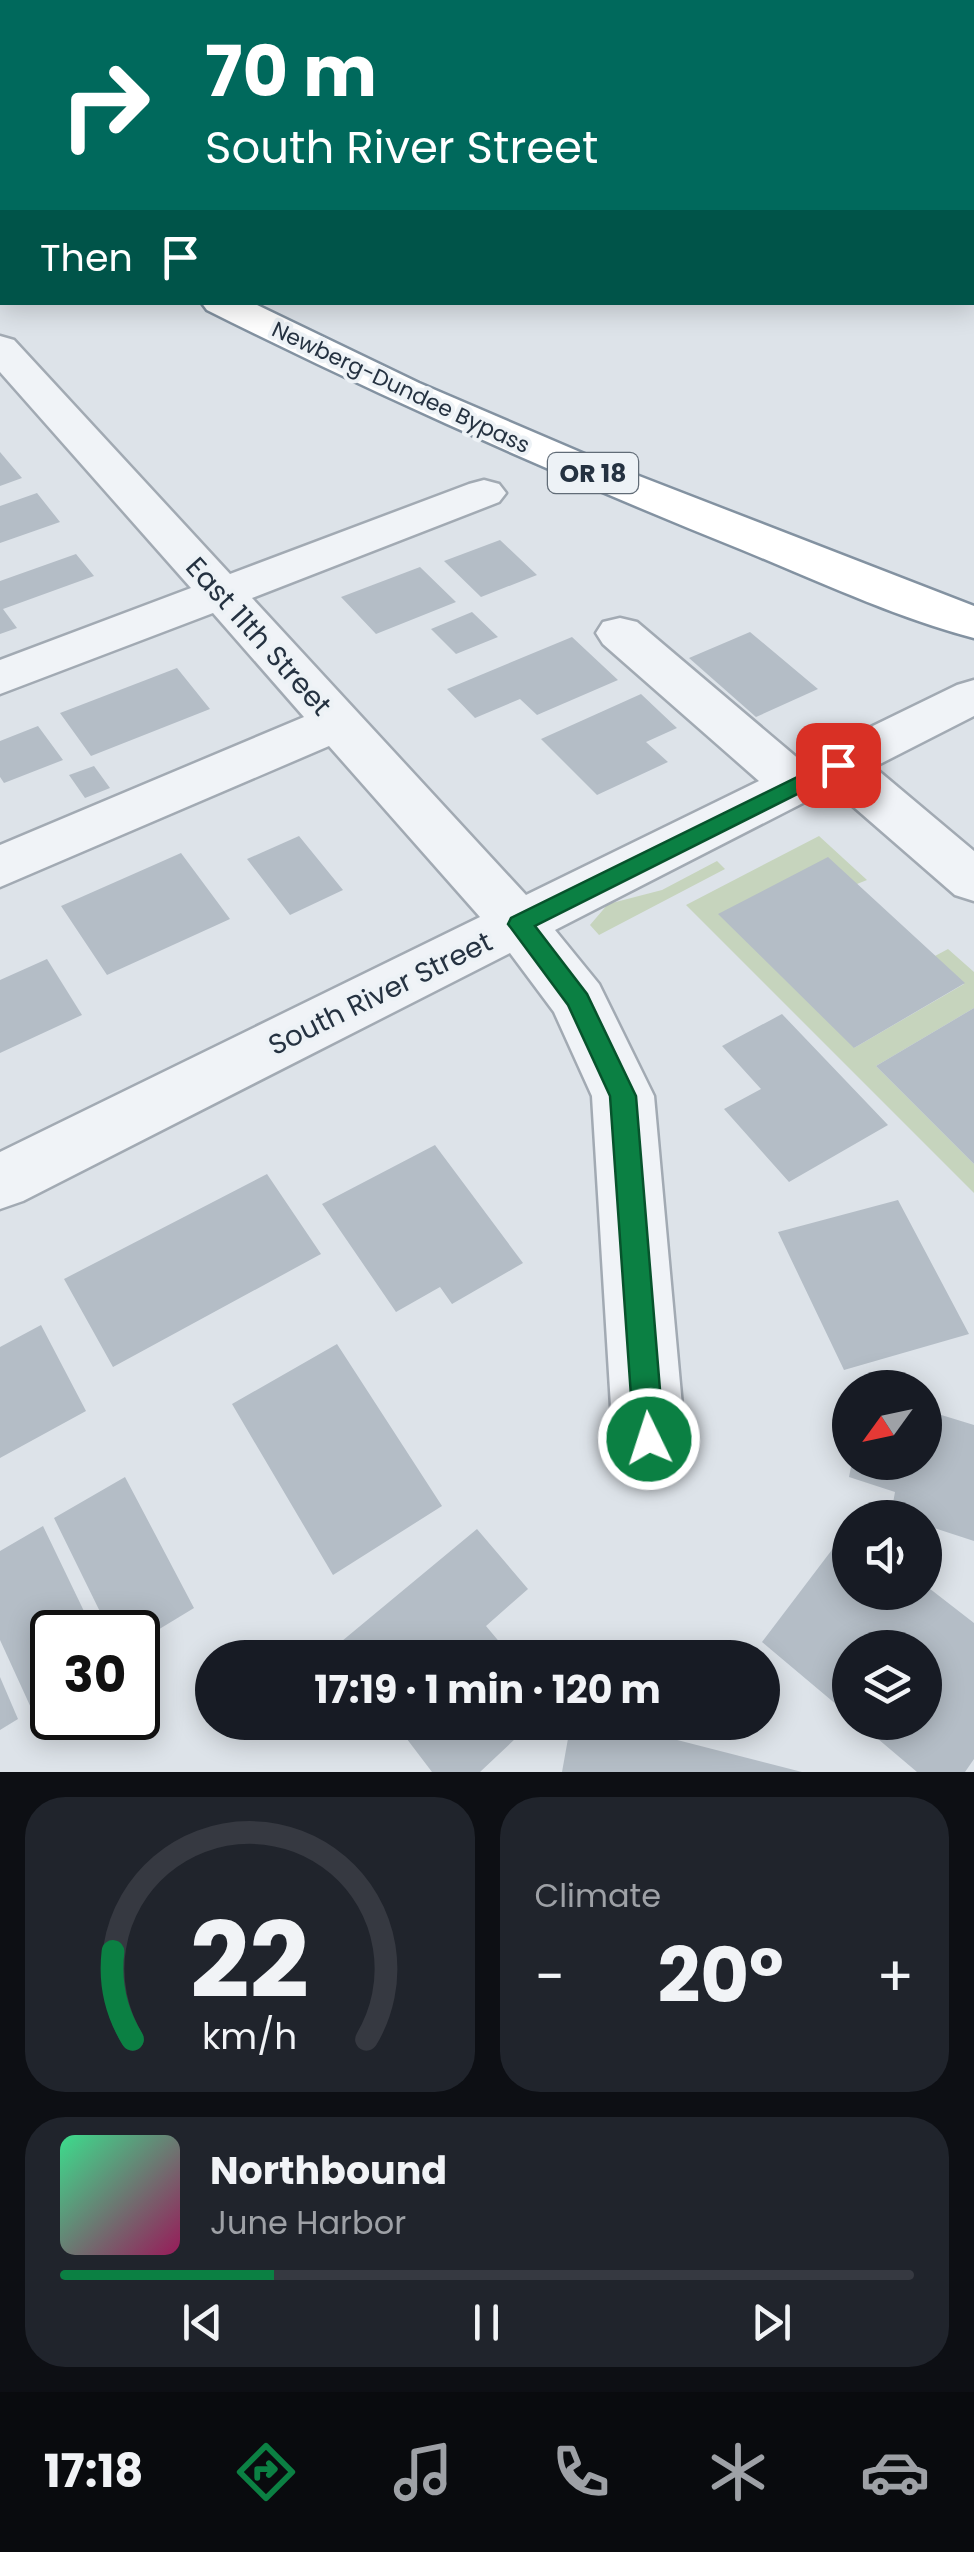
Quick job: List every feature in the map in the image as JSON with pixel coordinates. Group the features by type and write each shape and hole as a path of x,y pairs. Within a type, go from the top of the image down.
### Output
{"highway":[{"name":"Newberg-Dundee Bypass","path":"226,305 476,424 663,503 974,623"}],"street":[{"name":"East 11th Street","path":"3,357 520,924 578,1000 623,1096 649,1439"},
{"path":"0,678 484,493"},
{"path":"620,633 817,775 974,881"},
{"name":"South River Street","path":"0,1182 974,696"},
{"path":"0,867 338,722"}],"green space":[{"path":"819,836 867,880 857,884 854,1048 964,984 935,956 948,949 974,972 974,1008 876,1066 974,1164 974,1193 686,905"},
{"path":"717,861 725,869 599,935 590,925 608,904 662,890"}],"building":[{"path":"0,452 22,478 0,486"},
{"path":"37,493 60,522 0,543 0,506"},
{"path":"500,540 537,575 481,597 444,561"},
{"path":"76,554 94,576 3,609 17,628 0,634 0,581"},
{"path":"420,567 456,602 376,634 341,597"},
{"path":"472,612 498,637 456,654 431,629"},
{"path":"750,632 818,689 756,717 689,658"},
{"path":"572,637 618,680 537,715 520,699 475,718 447,689"},
{"path":"177,668 210,709 91,756 60,713"},
{"path":"641,694 677,728 646,742 668,762 597,795 541,739"},
{"path":"38,726 63,760 4,783 0,777 0,741"},
{"path":"94,766 110,788 85,798 69,775"},
{"path":"299,836 343,890 290,915 247,859"},
{"path":"181,853 230,919 107,975 61,906"},
{"path":"828,857 965,983 854,1048 718,914"},
{"path":"47,959 82,1015 0,1053 0,980"},
{"path":"974,1008 974,1164 876,1066"},
{"path":"782,1014 888,1125 789,1182 724,1109 761,1089 722,1046"},
{"path":"435,1145 523,1263 452,1304 440,1287 396,1312 322,1204"},
{"path":"267,1174 321,1254 113,1367 64,1279"},
{"path":"898,1200 969,1334 844,1370 778,1232"},
{"path":"41,1325 86,1411 0,1458 0,1347"},
{"path":"337,1344 442,1506 333,1575 232,1404"},
{"path":"942,1415 974,1425 974,1541 942,1531 942,1500 894,1500 895,1492 858,1480 942,1480"},
{"path":"125,1477 194,1608 160,1629 160,1610 99,1610 54,1518"},
{"path":"43,1526 83,1610 30,1610 30,1706 0,1640 0,1551"},
{"path":"477,1529 528,1589 486,1626 498,1640 343,1640"},
{"path":"832,1550 832,1610 942,1610 942,1598 974,1623 974,1759 965,1772 917,1772 879,1740 942,1740 942,1630 832,1630 832,1701 780,1657 780,1640 764,1640"},
{"path":"0,1677 18,1719 0,1730"},
{"path":"408,1740 514,1740 480,1772 432,1772"},
{"path":"568,1740 677,1740 802,1772 562,1772"}],"route":[{"path":"649,1439 623,1096 578,1000 520,924 838,765"}]}
